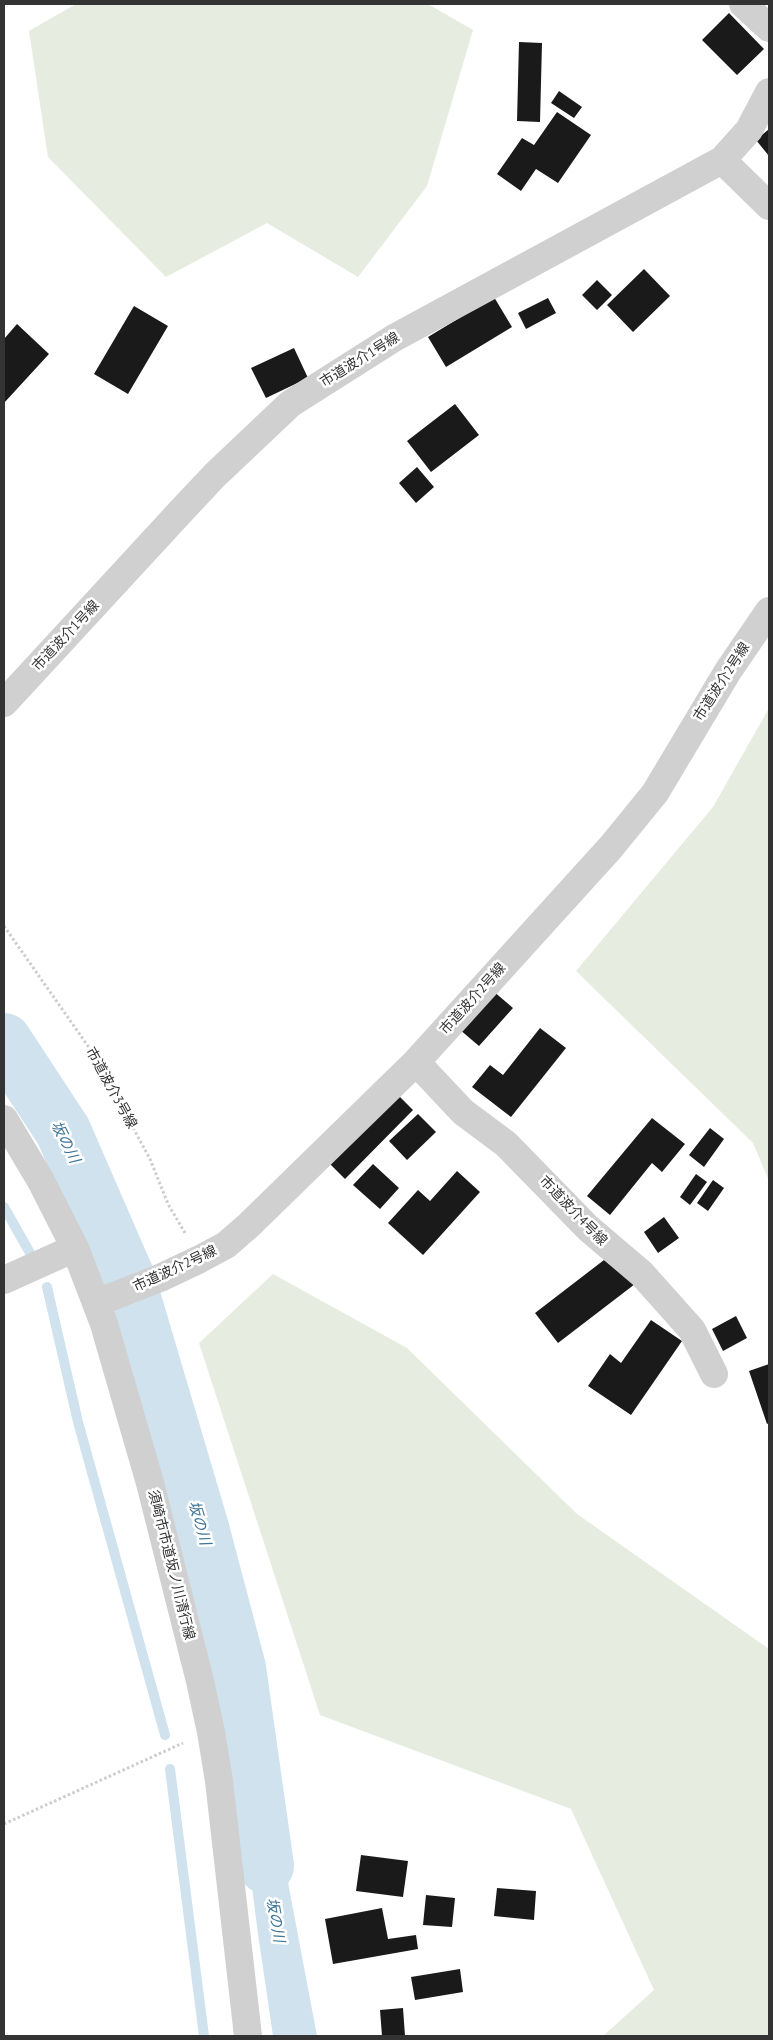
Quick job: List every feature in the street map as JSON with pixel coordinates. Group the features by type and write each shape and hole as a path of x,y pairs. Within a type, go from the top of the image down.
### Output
{"street":[{"path":"743,4 769,28"},
{"name":"市道波介1号線","path":"4,703 215,475 290,404 394,338 722,160 749,130 769,92"},
{"path":"722,160 769,206"},
{"name":"市道波介2号線","path":"104,1300 160,1278 226,1245 249,1225 416,1062 610,847 655,793 728,671 769,611"},
{"name":"市道波介4号線","path":"416,1062 463,1112 506,1144 593,1233 642,1274 692,1330 714,1374"},
{"name":"須崎市市道坂ノ川清行線","path":"4,1118 41,1182 104,1300 200,1681 211,1732 219,1782 248,2036"},
{"path":"4,1280 75,1248"}],"path":[{"name":"市道波介3号線","path":"4,926 90,1049 150,1159 168,1204 200,1259"},
{"path":"4,1824 211,1732"}],"shaded area":[{"path":"76,4 428,4 473,30 427,186 358,277 267,223 166,277 48,157 29,31"},
{"path":"769,708 769,1181 753,1143 576,971 713,807"},
{"path":"273,1274 407,1348 577,1514 769,1649 769,2036 603,2036 654,1990 571,1809 320,1715 199,1343"}],"water":[{"path":"270,1787 317,2036 273,2036 240,1792"}],"building":[{"path":"729,13 764,49 737,75 702,40"},
{"path":"519,42 542,43 540,122 517,121"},
{"path":"559,91 582,107 574,118 551,103"},
{"path":"557,112 591,135 558,183 536,169 521,191 497,174 522,138 534,145"},
{"path":"769,129 769,156 756,140"},
{"path":"644,269 670,296 633,332 607,305"},
{"path":"597,280 612,295 597,310 582,295"},
{"path":"494,297 512,327 446,367 428,337"},
{"path":"548,298 556,313 526,329 518,313"},
{"path":"134,306 168,326 128,394 94,374"},
{"path":"17,324 49,354 4,403 4,339"},
{"path":"294,348 308,378 266,398 251,368"},
{"path":"455,404 479,435 431,472 407,441"},
{"path":"417,467 434,487 416,503 399,483"},
{"path":"492,990 513,1008 479,1046 459,1029"},
{"path":"540,1028 566,1048 511,1117 472,1087 490,1065 503,1075"},
{"path":"394,1091 413,1110 345,1179 327,1161"},
{"path":"418,1114 436,1132 407,1160 389,1141"},
{"path":"652,1118 685,1144 662,1172 652,1163 610,1215 587,1196"},
{"path":"710,1128 724,1139 704,1167 689,1155"},
{"path":"373,1164 399,1188 380,1209 353,1185"},
{"path":"457,1171 480,1192 423,1255 388,1223 418,1190 430,1201"},
{"path":"696,1174 707,1182 690,1205 680,1197"},
{"path":"713,1180 724,1188 708,1211 697,1203"},
{"path":"664,1217 679,1238 658,1253 644,1232"},
{"path":"604,1260 635,1284 558,1343 535,1313"},
{"path":"736,1316 747,1338 723,1351 712,1329"},
{"path":"651,1320 682,1341 631,1415 588,1386 610,1354 621,1363"},
{"path":"769,1364 769,1423 767,1424 749,1371"},
{"path":"361,1855 408,1861 403,1897 356,1891"},
{"path":"497,1888 536,1891 534,1920 494,1916"},
{"path":"426,1895 455,1898 452,1927 423,1925"},
{"path":"382,1908 388,1939 416,1935 418,1949 333,1964 325,1919"},
{"path":"460,1969 463,1992 415,2000 411,1977"},
{"path":"403,2008 405,2036 382,2036 380,2010"}],"waterway":[{"name":"坂の川","path":"4,1041 63,1131 127,1278 201,1528 238,1668 266,1866"},
{"path":"4,1207 30,1253"},
{"path":"47,1287 78,1422 165,1735"},
{"path":"170,1769 204,2036"}]}
